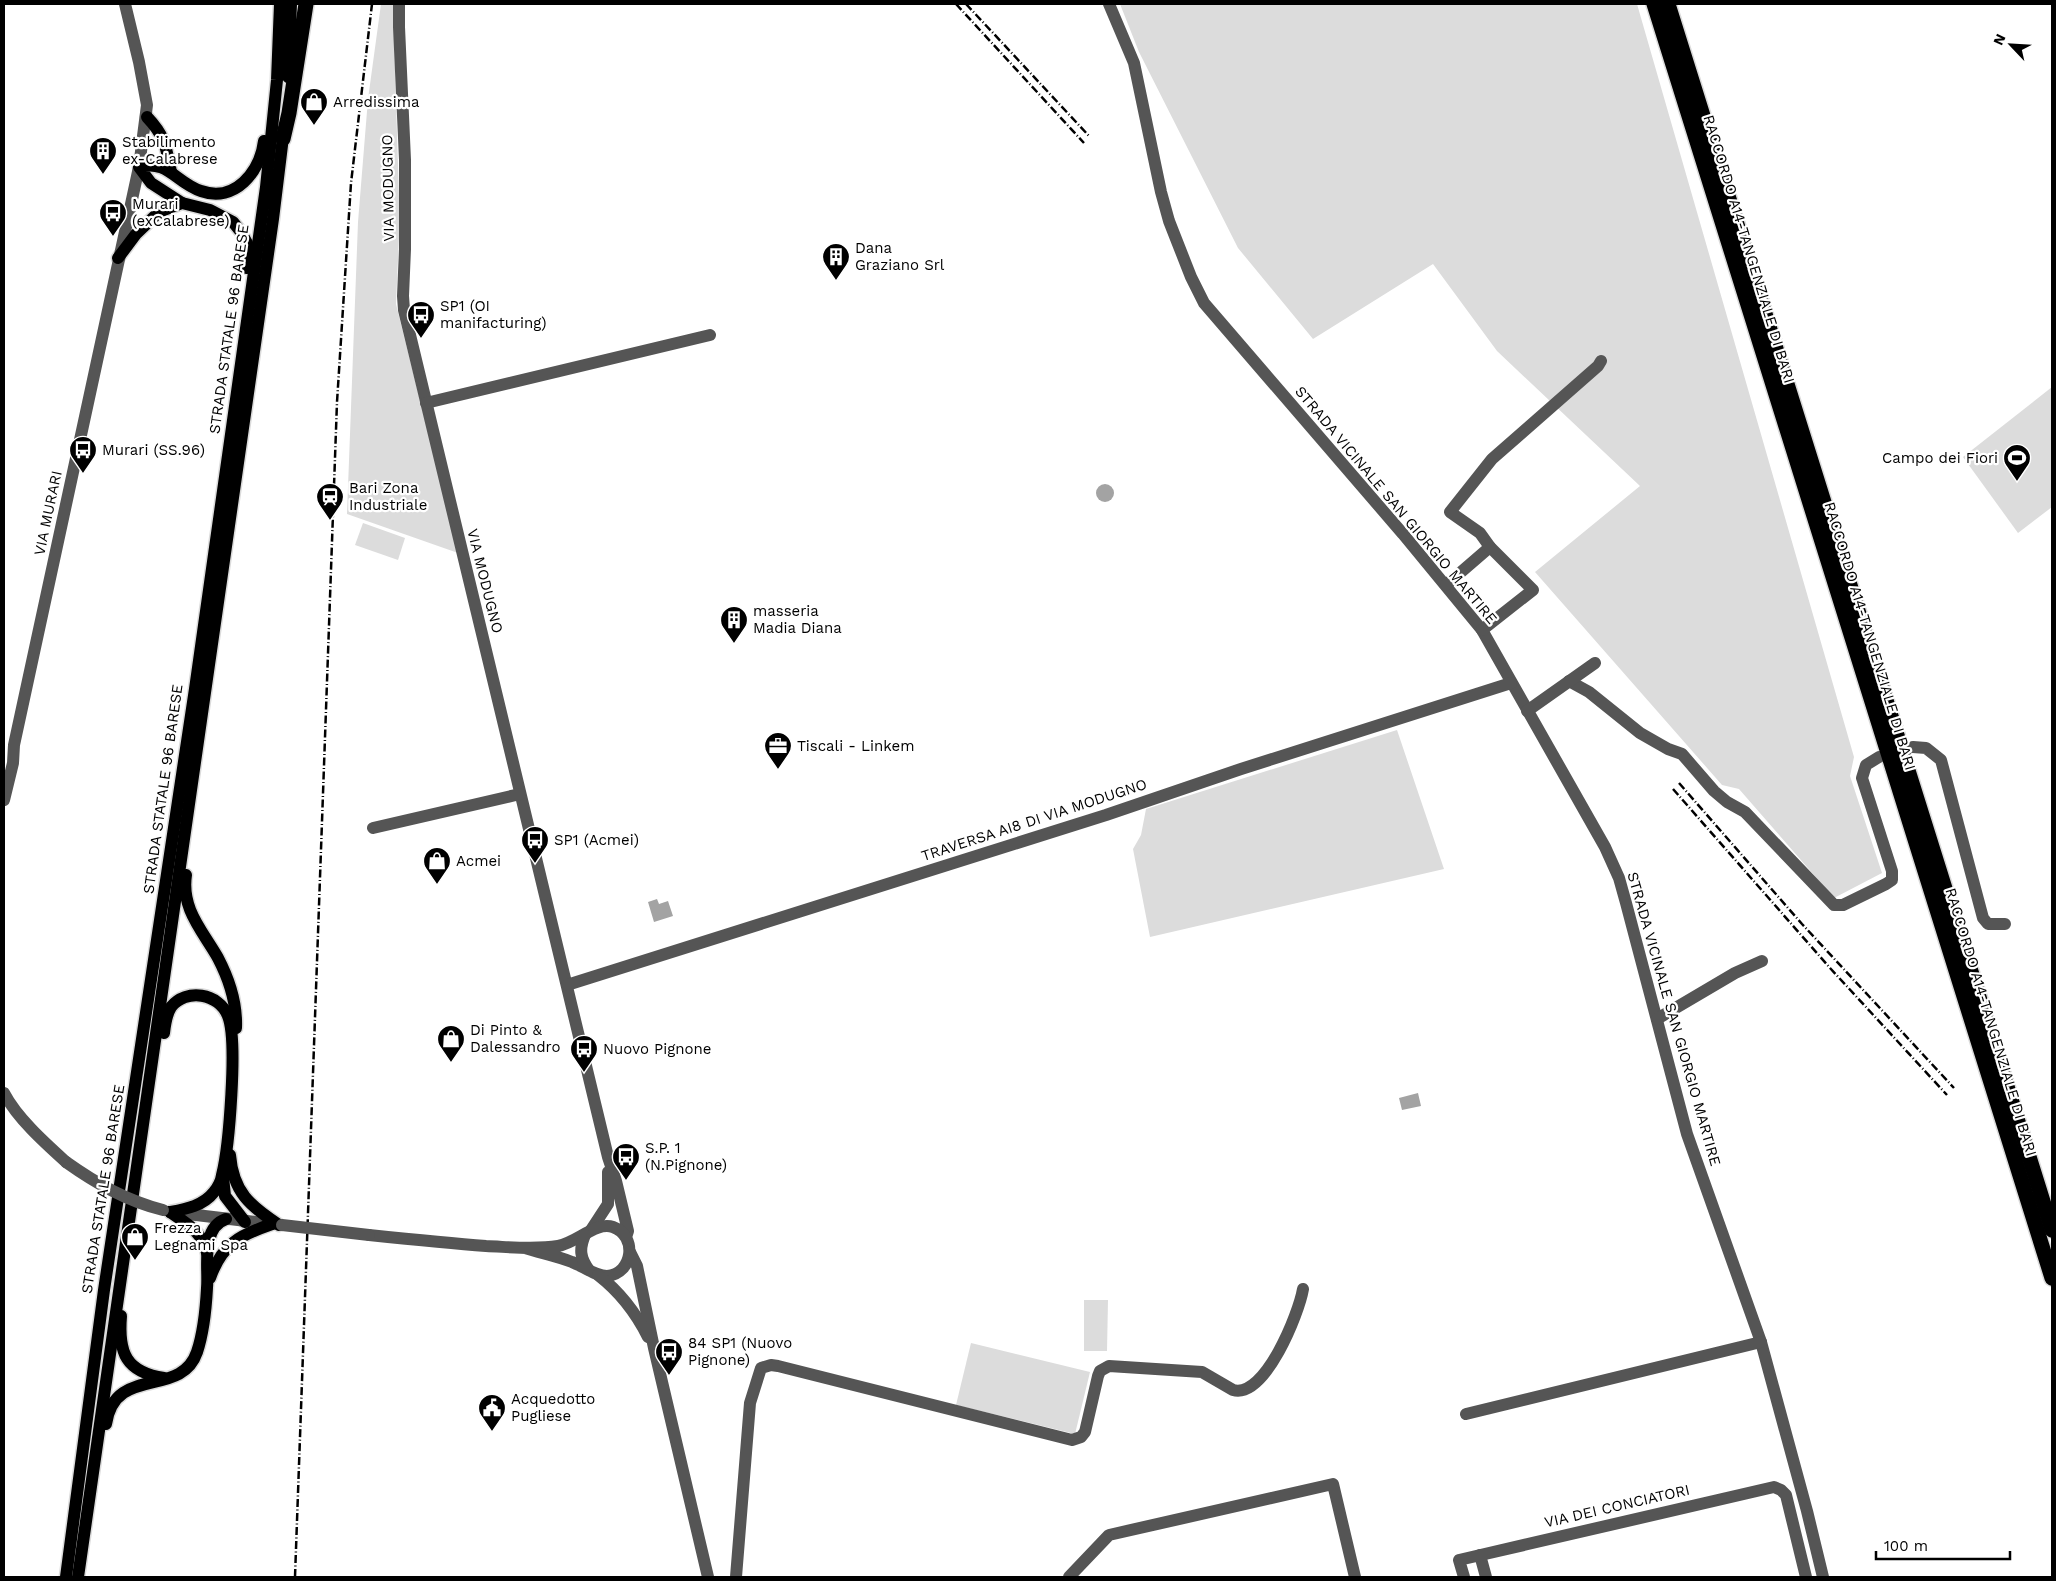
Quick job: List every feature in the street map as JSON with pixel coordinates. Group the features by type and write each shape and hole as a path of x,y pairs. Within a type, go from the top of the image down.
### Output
{"highway":[{"path":"283,139 291,104 306,4"},
{"name":"RACCORDO A14-TANGENZIALE DI BARI","path":"1654,4 2052,1278"},
{"name":"RACCORDO A14-TANGENZIALE DI BARI","path":"1668,4 2052,1230"}],"main road":[{"name":"STRADA STATALE 96 BARESE","path":"66,1577 104,1290 192,709 266,188 278,80 280,4"},
{"name":"STRADA STATALE 96 BARESE","path":"78,1577 283,139 290,58 291,4"},
{"path":"238,380 237,337 249,257 247,243 233,222 199,206 182,203 151,183 139,167 150,164 159,166 171,172 189,186 213,194 238,188 248,180 262,154 278,80"},
{"path":"146,117 160,130 168,152 171,172"},
{"path":"118,258 136,234 159,212 182,203"},
{"path":"190,796 194,817 185,881 185,896 192,917 222,968 232,997 236,1020 228,1139 222,1187 225,1196 245,1222"},
{"path":"143,1120 157,1076 166,1017 172,1007 180,1000 191,995 202,996 213,1000 222,1007 230,1022 232,1058"},
{"path":"228,1139 232,1172 239,1190 255,1208 278,1225"},
{"path":"167,1211 188,1208 202,1202 214,1192 223,1175"},
{"path":"85,1524 111,1406 119,1395 129,1388 181,1373 195,1356 199,1344 207,1288 207,1254 204,1242 196,1231 167,1211"},
{"path":"129,1214 128,1270 121,1319 122,1351 128,1362 137,1370 148,1375 167,1378"},
{"path":"207,1254 213,1231 219,1222 226,1220"},
{"path":"207,1288 218,1260 228,1247 248,1232 278,1225"}],"street":[{"name":"VIA MURARI","path":"4,800 13,763 14,745 139,167 146,117 145,90 125,4"},
{"name":"VIA MODUGNO","path":"400,4 398,27 405,160 403,303 608,1157 616,1180 628,1231 626,1237"},
{"name":"STRADA VICINALE SAN GIORGIO MARTIRE","path":"1110,4 1134,63 1161,192 1170,221 1191,277 1204,303 1446,585 1482,630 1511,684 1591,820 1619,878 1687,1134 1762,1342 1823,1577"},
{"path":"426,403 710,335"},
{"path":"1482,630 1533,590 1490,547 1475,528 1450,512 1492,459 1598,366 1601,361"},
{"path":"1446,585 1490,547"},
{"path":"1527,711 1595,663"},
{"path":"1569,682 1589,692 1640,733 1686,758 1693,769 1714,791 1727,802 1745,812 1834,905 1843,905 1892,880 1892,871 1862,778 1866,765 1879,757"},
{"name":"TRAVERSA AI8 DI VIA MODUGNO","path":"567,985 1097,818 1240,769 1511,684"},
{"name":"VIA MURARI","path":"4,770 14,745"},
{"path":"1913,747 1926,748 1941,760 1983,918 1988,924 2005,924"},
{"path":"373,828 520,794"},
{"path":"1657,1019 1736,974 1762,962"},
{"path":"4,1093 35,1132 66,1162 106,1188 167,1211 226,1220 369,1235 525,1248 558,1246 602,1226 612,1226 619,1230 626,1237 630,1252 637,1266 654,1348 708,1577"},
{"name":"VIA MODUGNO","path":"588,1233 608,1204 608,1157"},
{"path":"588,1233 581,1243 580,1253 582,1262 623,1297 634,1311 654,1348"},
{"path":"525,1248 561,1258 593,1272 608,1276 617,1273 625,1266 630,1252"},
{"path":"736,1577 750,1403 761,1368 771,1365 778,1366 1072,1440 1081,1437 1085,1432 1098,1376 1100,1371 1109,1366 1202,1372 1233,1390 1239,1392 1249,1388 1268,1366 1284,1342 1297,1314 1304,1289"},
{"path":"1466,1414 1762,1342"},
{"path":"1069,1577 1109,1535 1333,1484 1355,1577"},
{"name":"VIA DEI CONCIATORI","path":"1464,1577 1459,1560 1774,1487 1786,1495 1806,1577"},
{"path":"1480,1554 1486,1577"}],"shaded area":[{"path":"381,4 393,4 399,198 396,304 458,553 347,514 358,222 368,99"},
{"path":"1120,4 1637,4 1854,757 1850,776 1882,873 1834,898 1739,789 1722,785 1535,572 1640,486 1497,351 1433,264 1313,339 1238,248 1139,52"},
{"name":"Campo dei Fiori","path":"2052,387 2052,507 2018,533 1963,457"},
{"path":"1105,484 1111,487 1114,493 1111,499 1105,502 1099,499 1096,493 1099,487"},
{"path":"363,523 405,538 398,560 355,545"},
{"path":"1397,730 1444,869 1150,937 1133,849 1141,835 1146,809"},
{"path":"657,899 659,904 668,901 673,916 654,922 648,902"},
{"path":"1418,1093 1421,1106 1402,1110 1399,1098"},
{"path":"1084,1300 1108,1300 1107,1351 1084,1351"},
{"path":"971,1343 1090,1372 1075,1434 956,1405"}],"railway":[{"path":"295,1577 337,402 351,183 372,4"},
{"path":"956,4 1084,143"},
{"path":"966,4 1090,137"},
{"path":"1679,783 1802,924 1954,1088"},
{"path":"1673,789 1830,968 1947,1095"}],"place":[{"name":"Arredissima","path":"314,126"},
{"name":"Stabilimento ex-Calabrese","path":"103,175"},
{"name":"Murari (exCalabrese)","path":"113,237"},
{"name":"Dana Graziano Srl","path":"836,281"},
{"name":"SP1 (OI manifacturing)","path":"421,339"},
{"name":"Murari (SS.96)","path":"83,474"},
{"name":"Campo dei Fiori","path":"2017,482"},
{"name":"Bari Zona Industriale","path":"330,521"},
{"name":"masseria Madia Diana","path":"734,644"},
{"name":"Tiscali - Linkem","path":"778,770"},
{"name":"SP1 (Acmei)","path":"535,864"},
{"name":"Acmei","path":"437,885"},
{"name":"Di Pinto & Dalessandro","path":"451,1063"},
{"name":"Nuovo Pignone","path":"584,1073"},
{"name":"S.P. 1 (N.Pignone)","path":"626,1181"},
{"name":"Frezza Legnami Spa","path":"135,1261"},
{"name":"84 SP1 (Nuovo Pignone)","path":"669,1376"},
{"name":"Acquedotto Pugliese","path":"492,1432"}]}
